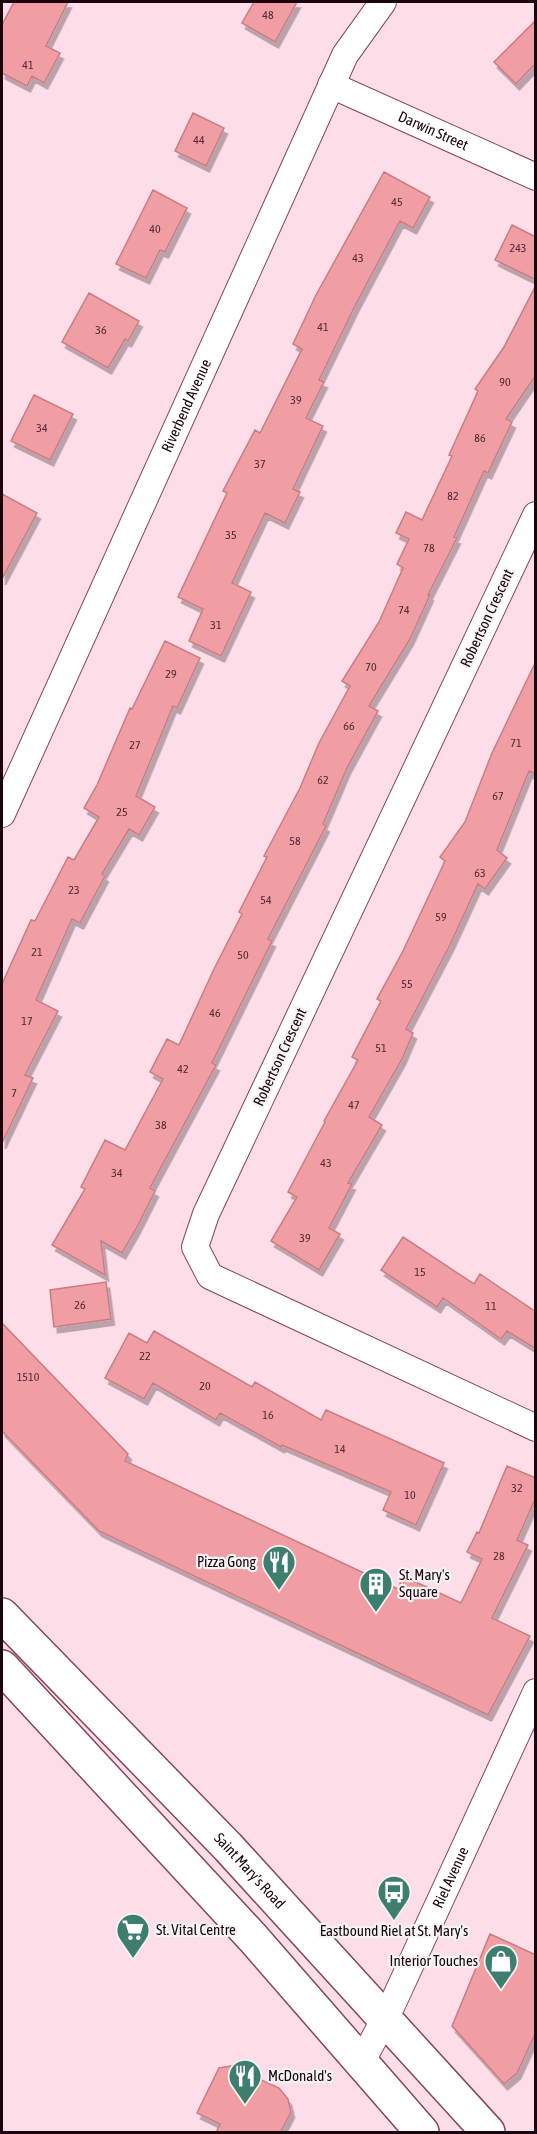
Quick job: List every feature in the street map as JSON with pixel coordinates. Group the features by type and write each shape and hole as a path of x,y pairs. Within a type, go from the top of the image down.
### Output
{"main road":[{"name":"Saint Mary's Road","path":"2,1615 228,1847 488,2133"},
{"path":"2,1667 253,1938 362,2061 422,2133"}],"street":[{"name":"Riverbend Avenue","path":"2,814 345,55 383,2"},
{"name":"Darwin Street","path":"331,85 536,177"},
{"name":"Robertson Crescent","path":"536,515 206,1214 195,1247 210,1276 536,1428"},
{"name":"Riel Avenue","path":"362,2061 384,2020 536,1692"}],"building":[{"path":"14,2 68,2 46,46 60,53 44,83 32,76 27,86 2,73 2,25"},
{"path":"254,2 297,2 275,42 242,23"},
{"path":"536,20 536,63 516,84 494,62"},
{"path":"193,113 224,128 206,166 175,151"},
{"path":"384,172 430,197 413,228 400,221 319,380 324,382 306,418 323,426 293,489 300,492 285,523 265,513 232,583 251,592 221,656 189,641 203,609 178,597 227,493 223,491 255,430 260,433 302,349 293,344 316,295"},
{"path":"153,190 187,208 165,252 160,250 146,278 116,264"},
{"path":"512,225 536,237 536,280 495,260"},
{"path":"536,285 536,375 506,419 512,422 488,473 484,471 454,537 457,538 428,595 430,595 410,639 369,706 378,711 347,768 323,824 326,826 268,939 272,941 212,1063 216,1065 150,1188 155,1191 136,1229 122,1253 101,1241 105,1275 52,1245 85,1189 81,1187 105,1140 125,1150 163,1079 150,1072 167,1039 179,1045 242,914 239,912 267,857 264,856 300,788 319,743 350,686 342,681 379,622 403,568 397,564 409,539 396,533 406,512 422,520 452,456 449,455 478,391 475,389 504,347"},
{"path":"89,293 139,321 128,341 125,339 108,368 62,342"},
{"path":"34,395 73,414 50,460 11,441"},
{"path":"2,494 37,513 2,579"},
{"path":"165,641 200,658 177,708 173,706 136,796 155,807 139,835 129,829 102,874 105,876 80,923 72,919 36,1000 58,1011 25,1075 33,1078 2,1143 2,984 31,920 35,921 68,857 74,860 99,817 84,808 97,785 130,708 132,709"},
{"path":"536,661 536,774 529,771 497,850 507,858 485,889 478,884 450,945 406,1029 413,1033 402,1059 369,1117 382,1125 348,1183 352,1184 329,1228 340,1234 319,1270 271,1241 297,1197 288,1192 358,1060 352,1057 381,1001 377,999 403,951 445,861 440,857 465,822 492,753"},
{"path":"403,1237 474,1284 480,1274 536,1312 536,1349 507,1331 501,1339 443,1298 437,1307 381,1270"},
{"path":"106,1282 111,1319 54,1327 50,1290"},
{"name":"St. Mary's Square","path":"2,1323 128,1454 125,1461 398,1589 403,1576 461,1603 482,1559 467,1552 477,1532 479,1533 507,1466 536,1478 536,1497 517,1540 528,1545 492,1618 530,1636 488,1715 99,1531 2,1431"},
{"path":"154,1331 252,1387 255,1382 321,1420 326,1410 444,1463 416,1525 383,1510 391,1492 282,1445 281,1447 220,1413 216,1420 153,1383 144,1399 105,1378 129,1333 147,1343"},
{"name":"Interior Touches","path":"490,1934 536,1955 536,2032 517,2073 504,2084 452,2026"},
{"name":"McDonald's","path":"231,2066 279,2088 288,2099 291,2112 280,2133 216,2133 220,2124 197,2113 219,2068"}],"place":[{"name":"Pizza Gong","path":"279,1591"},
{"name":"St. Mary's Square","path":"376,1613"},
{"name":"Eastbound Riel at St. Mary's","path":"394,1921"},
{"name":"St. Vital Centre","path":"133,1959"},
{"name":"Interior Touches","path":"501,1990"},
{"name":"McDonald's","path":"245,2105"}]}
